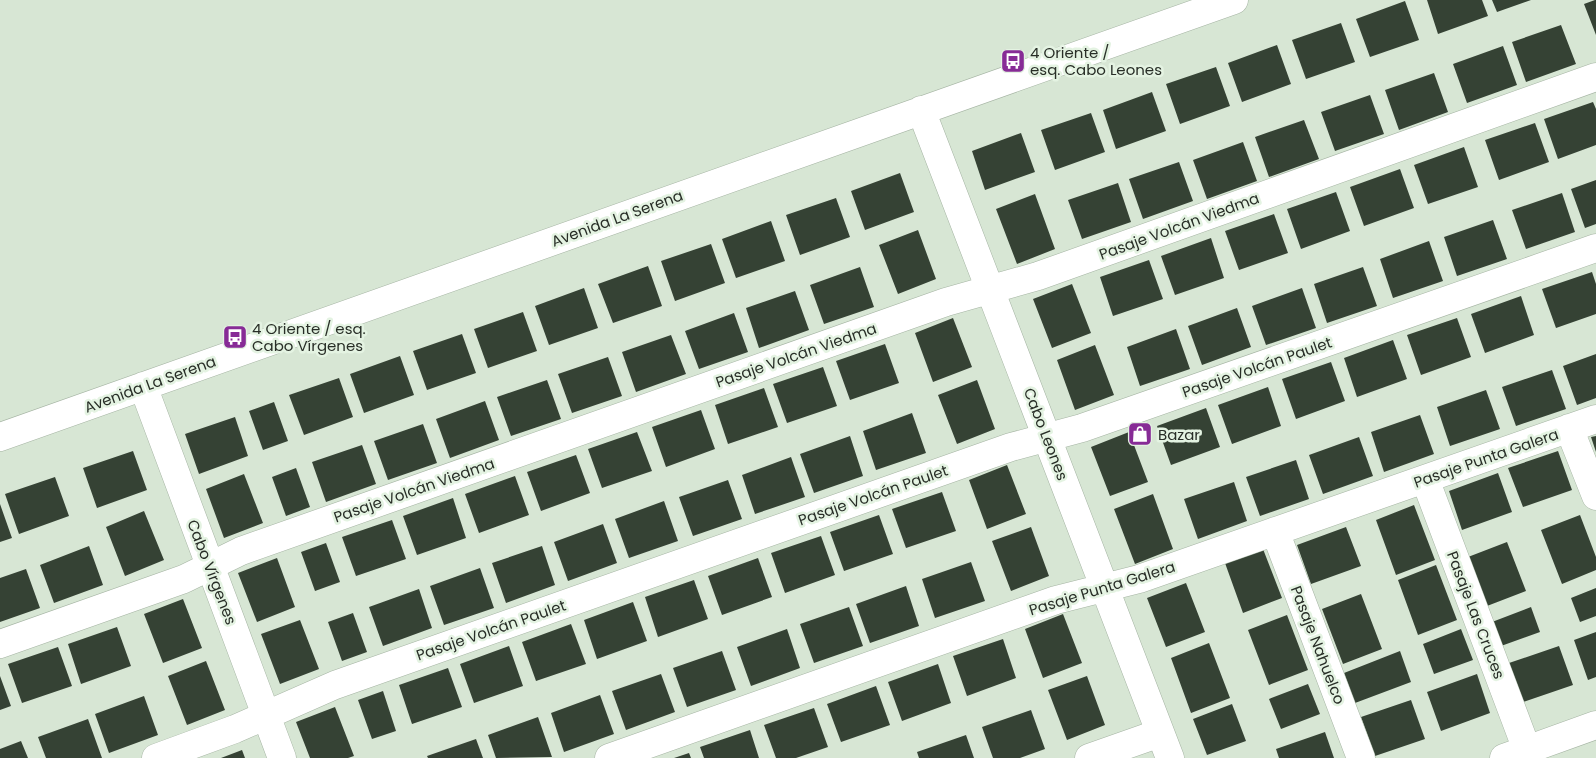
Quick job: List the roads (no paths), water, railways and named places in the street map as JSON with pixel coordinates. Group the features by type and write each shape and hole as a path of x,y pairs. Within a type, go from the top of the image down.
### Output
{"street":[{"name":"Avenida La Serena","path":"0,438 1234,0"},
{"name":"Pasaje Volcán Viedma","path":"0,644 184,579 241,551 946,302 1038,276 1596,77"},
{"name":"Cabo Leones","path":"921,110 1170,758"},
{"name":"Pasaje Volcán Paulet","path":"156,758 235,729 335,685 1011,446 1082,428 1596,248"},
{"name":"Cabo Vírgenes","path":"143,386 282,758"},
{"name":"Pasaje Punta Galera","path":"609,758 1056,600 1138,579 1596,419"},
{"path":"1569,428 1596,496"},
{"name":"Pasaje Las Cruces","path":"1425,479 1515,754"},
{"name":"Pasaje Nahuelco","path":"1275,532 1361,758"},
{"path":"1515,754 1596,725"},
{"path":"1089,758 1160,733"}],"place":[{"name":"4 Oriente / esq. Cabo Leones","path":"1013,61"},
{"name":"4 Oriente / esq. Cabo Vírgenes","path":"235,337"},
{"name":"Bazar","path":"1140,434"}]}
